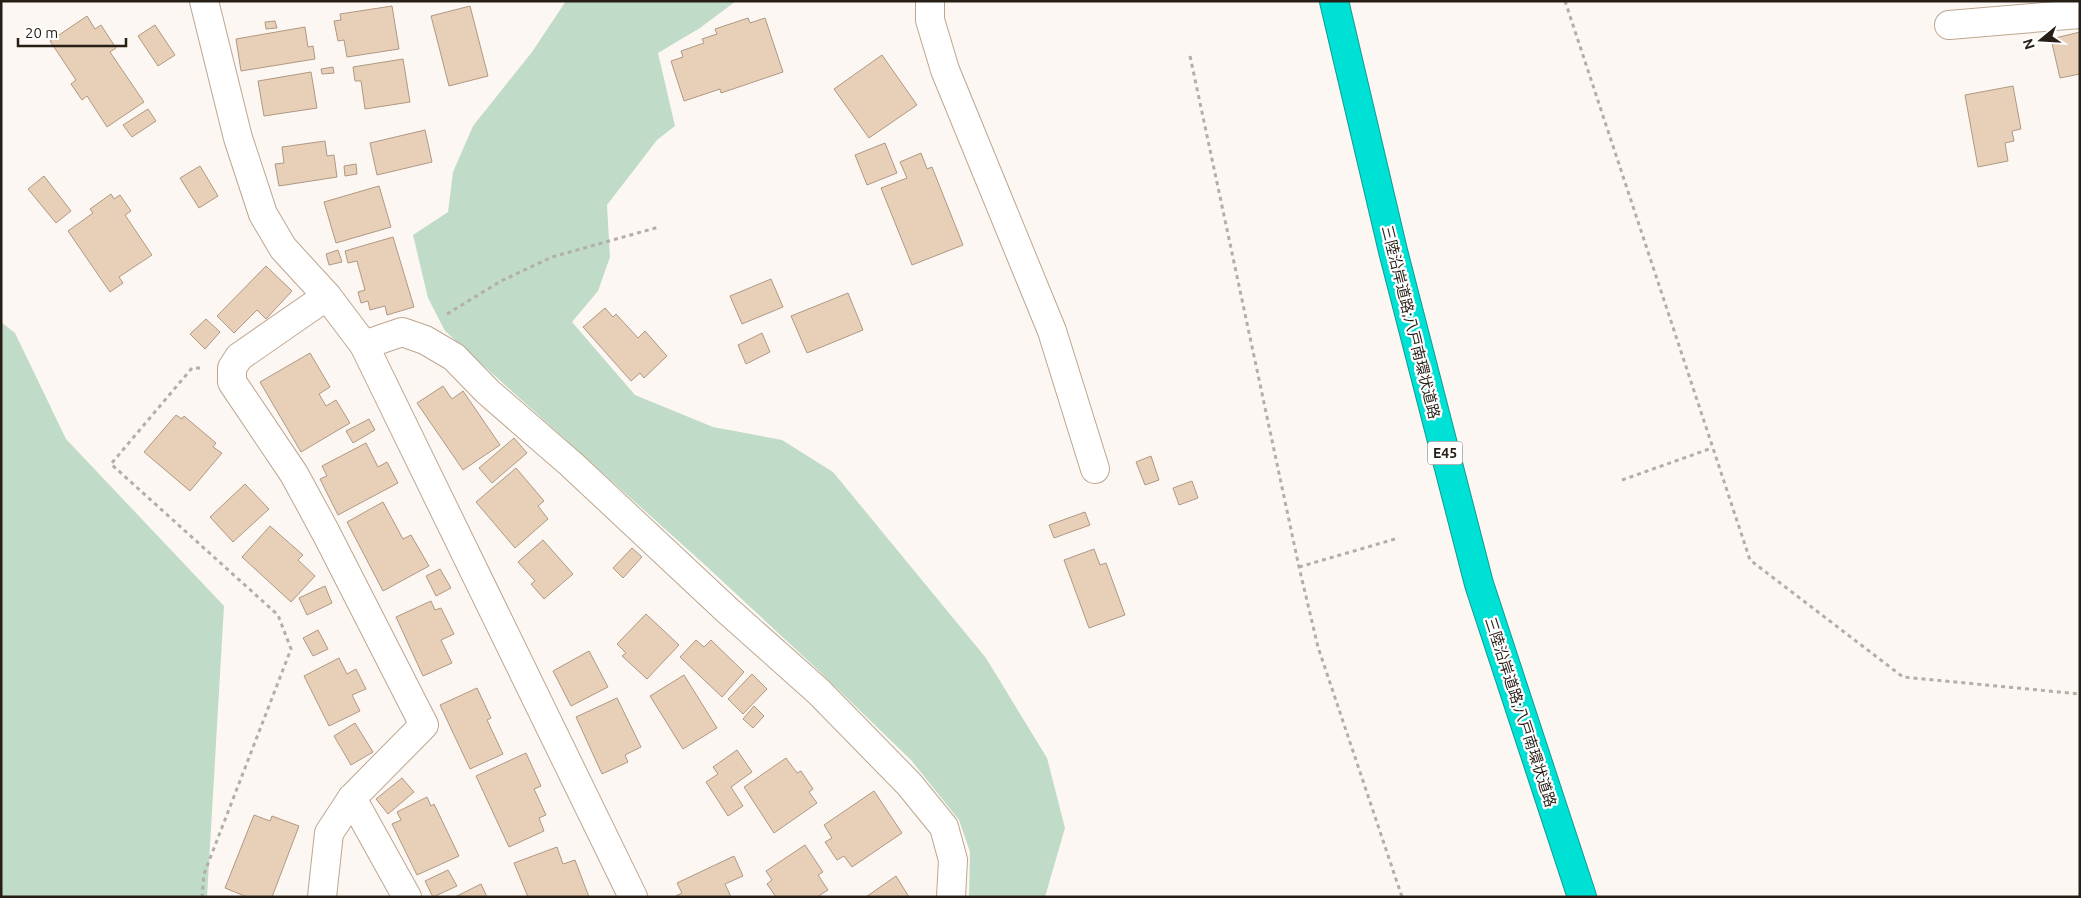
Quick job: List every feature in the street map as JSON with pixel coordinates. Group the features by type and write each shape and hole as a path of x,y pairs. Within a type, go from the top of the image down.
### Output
{"highway":[{"name":"三陸沿岸道路;八戸南環状道路","path":"1334,1 1393,251 1479,584 1582,897"}],"street":[{"path":"204,1 238,138 263,214 283,248 327,296 364,345 633,897"},
{"path":"930,1 930,20 945,70 1052,331 1095,469"},
{"path":"1949,25 2080,14"},
{"path":"322,897 329,832 352,798 424,725 326,533 298,483 232,382 232,368 239,357 327,296"},
{"path":"364,345 402,332 425,340 454,357 488,392 571,464 727,610 819,692 909,784 944,827 953,860 951,897"},
{"path":"352,798 407,897"}],"path":[{"path":"1565,1 1750,560 1902,678 2080,694"},
{"path":"1190,56 1299,567 1318,647 1402,897"},
{"path":"402,332 451,312 501,281 552,257 659,227"},
{"path":"202,897 204,874 291,649 278,615 111,464 192,368 232,368"},
{"path":"1622,480 1712,448"},
{"path":"1299,567 1395,539"}],"green space":[{"path":"566,1 736,1 700,28 658,53 675,126 657,140 607,205 610,257 598,291 572,322 635,395 713,427 782,440 833,472 986,658 1047,758 1065,828 1045,897 969,897 970,852 959,820 911,760 705,565 445,331 428,298 413,235 448,212 453,172 473,126 532,52"},
{"path":"1,322 15,333 66,439 224,606 207,897 1,897"}],"building":[{"path":"392,6 399,49 347,57 344,40 338,41 334,21 341,20 340,14"},
{"path":"470,6 488,76 449,86 431,16"},
{"path":"87,16 95,29 101,25 116,48 110,52 144,102 107,127 87,96 82,100 71,84 76,80 50,41"},
{"path":"748,18 750,23 765,18 783,72 721,93 720,89 684,101 671,61 683,57 681,51 704,43 702,39 717,34 715,29"},
{"path":"275,21 277,28 266,29 265,22"},
{"path":"155,25 175,55 158,66 138,36"},
{"path":"305,27 308,47 313,46 315,59 241,71 236,39"},
{"path":"2080,32 2080,74 2060,78 2051,39"},
{"path":"882,55 917,105 869,138 834,89"},
{"path":"403,59 410,102 365,109 361,81 355,81 353,67"},
{"path":"333,67 334,73 322,74 321,69"},
{"path":"311,72 317,108 264,116 258,81"},
{"path":"2013,86 2021,129 2012,131 2014,141 2005,143 2008,161 1978,167 1965,95"},
{"path":"148,109 156,121 132,137 123,125"},
{"path":"425,130 432,162 377,175 370,143"},
{"path":"325,141 327,156 334,155 337,177 279,186 275,164 284,163 282,147"},
{"path":"885,143 897,173 867,185 855,155"},
{"path":"921,153 927,169 932,167 963,245 912,265 881,188 907,178 900,162"},
{"path":"356,164 357,174 345,176 344,166"},
{"path":"200,166 218,196 199,208 180,178"},
{"path":"44,176 71,211 56,223 28,189"},
{"path":"379,186 391,227 336,243 324,202"},
{"path":"111,194 114,199 120,195 131,211 125,215 152,255 119,277 123,283 110,292 68,231 93,213 90,209"},
{"path":"393,237 414,307 387,315 385,306 370,310 368,301 361,303 358,292 365,290 357,261 348,263 345,251"},
{"path":"338,250 342,262 329,265 326,254"},
{"path":"266,266 292,291 266,319 257,310 234,333 217,316"},
{"path":"771,279 783,307 742,324 730,296"},
{"path":"848,293 863,330 807,353 791,316"},
{"path":"605,308 613,317 616,314 638,338 645,331 667,356 644,378 640,373 631,381 583,327"},
{"path":"206,319 220,332 205,349 190,334"},
{"path":"762,333 770,352 746,364 738,345"},
{"path":"310,353 330,387 319,394 326,406 336,400 350,423 301,452 260,382"},
{"path":"443,386 452,399 463,391 500,445 463,470 417,403"},
{"path":"176,415 182,419 184,416 216,443 213,447 222,453 190,491 144,452"},
{"path":"369,419 375,430 353,443 346,431"},
{"path":"514,438 527,453 492,483 479,468"},
{"path":"366,443 378,467 387,462 398,483 338,515 320,479 327,476 322,466"},
{"path":"1151,456 1159,480 1145,485 1136,462"},
{"path":"516,468 544,501 538,506 548,519 515,548 476,502"},
{"path":"1192,481 1198,498 1179,505 1173,488"},
{"path":"245,484 269,509 233,542 210,517"},
{"path":"383,502 403,539 411,535 429,566 383,591 347,522"},
{"path":"1085,512 1090,525 1054,538 1049,525"},
{"path":"270,526 303,555 298,560 315,576 291,602 242,557"},
{"path":"543,540 573,574 544,599 531,584 535,581 518,562"},
{"path":"632,548 642,557 623,578 613,568"},
{"path":"1094,549 1100,565 1106,563 1125,615 1089,628 1064,560"},
{"path":"440,569 451,588 436,596 426,576"},
{"path":"325,586 332,603 307,615 299,598"},
{"path":"431,601 435,610 441,608 454,634 441,640 452,663 423,676 396,617"},
{"path":"646,614 679,645 647,679 622,656 626,653 617,644"},
{"path":"318,630 328,649 313,656 303,638"},
{"path":"696,640 704,647 711,640 744,672 722,697 680,657"},
{"path":"589,651 608,687 571,706 553,671"},
{"path":"339,658 347,674 356,669 366,689 352,695 360,711 329,726 304,676"},
{"path":"752,674 767,689 743,714 728,699"},
{"path":"684,675 717,728 683,749 650,696"},
{"path":"477,688 491,718 487,720 503,754 470,769 440,705"},
{"path":"617,698 641,747 625,755 628,762 602,774 576,717"},
{"path":"754,706 764,716 753,728 743,719"},
{"path":"355,723 373,752 351,765 334,736"},
{"path":"737,750 752,772 731,787 743,806 728,816 706,782 718,774 713,767"},
{"path":"526,753 541,786 534,789 546,815 539,818 544,831 509,847 476,776"},
{"path":"786,758 797,773 801,771 813,789 809,792 817,803 774,833 744,787"},
{"path":"402,778 414,792 388,814 376,799"},
{"path":"874,791 902,833 852,867 844,856 837,860 825,842 832,838 824,825"},
{"path":"427,797 431,806 434,804 459,856 417,875 392,824 401,820 397,812"},
{"path":"254,815 270,821 272,816 299,826 272,897 247,897 225,888"},
{"path":"805,845 823,872 818,875 828,890 817,897 776,897 767,884 772,880 766,871"},
{"path":"557,847 563,864 575,860 589,897 528,897 514,863"},
{"path":"734,856 743,876 725,884 731,897 674,897 682,893 677,883"},
{"path":"448,870 457,886 433,897 425,881"},
{"path":"896,876 909,897 866,897"},
{"path":"481,884 487,897 455,897"}]}
